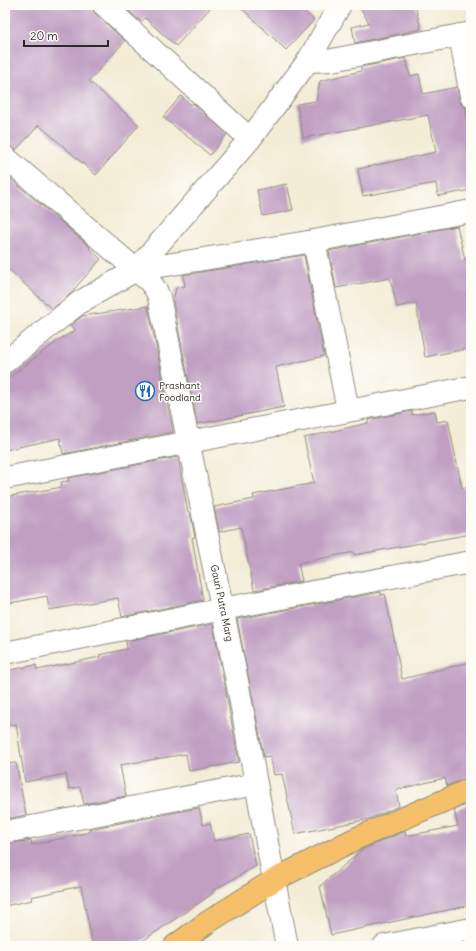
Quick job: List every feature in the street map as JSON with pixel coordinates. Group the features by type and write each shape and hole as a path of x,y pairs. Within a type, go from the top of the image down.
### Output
{"main road":[{"path":"175,946 205,924 274,880 355,839 471,789"}],"street":[{"path":"104,5 250,139"},
{"path":"5,362 80,302 136,270 250,139 308,61 340,5"},
{"path":"308,61 332,60 466,34 471,96"},
{"name":"Gauri Putra Marg","path":"5,157 150,282 156,290 159,298 223,609 287,946"},
{"path":"136,270 314,241 471,211"},
{"path":"314,241 348,410"},
{"path":"5,478 471,387"},
{"path":"5,653 223,609 471,562"},
{"path":"5,832 256,784"},
{"path":"384,946 471,929"}],"building":[{"path":"5,5 92,5 92,9 96,14 125,41 89,81 139,125 96,175 39,125 16,150 8,145 5,145"},
{"path":"122,5 213,5 176,46 145,18 141,22"},
{"path":"238,5 297,5 314,20 286,50"},
{"path":"359,5 415,5 421,29 355,43 352,27 369,23"},
{"path":"406,58 410,76 419,74 423,94 457,87 461,104 465,107 471,133 471,190 438,196 436,183 363,196 358,169 436,152 428,115 303,138 297,104 316,101 320,81 361,71 361,67"},
{"path":"181,96 191,105 193,103 227,134 210,155 163,117"},
{"path":"5,174 90,247 89,248 101,259 68,296 52,309 5,266"},
{"path":"287,184 293,210 263,216 257,190"},
{"path":"457,226 465,260 471,259 471,348 425,357 416,303 397,307 390,278 336,288 329,251"},
{"path":"304,255 324,356 276,367 284,407 197,424 173,301 176,288 185,286 183,275"},
{"path":"148,306 173,432 63,454 60,438 5,450 5,380 62,338 76,330 70,326 82,316"},
{"path":"412,411 412,415 435,411 437,422 448,420 462,488 471,487 471,534 354,555 354,552 298,563 302,581 254,590 241,527 219,532 214,507 254,499 253,495 314,483 304,438 368,423 368,420"},
{"path":"178,457 188,512 190,512 195,537 192,538 203,600 122,617 118,598 49,610 47,596 5,604 5,497 62,487 61,482 69,481 68,478"},
{"path":"381,592 381,595 385,594 402,679 471,662 471,777 447,786 445,778 396,790 399,806 369,819 295,834 282,774 274,775 270,756 264,757 237,619"},
{"path":"213,624 239,762 189,771 186,754 120,765 126,796 84,804 80,787 69,789 66,774 25,782 16,724 5,726 5,671 36,665 37,670 100,657 99,655 127,649 126,641"},
{"path":"16,763 26,815 5,819 5,764"},
{"path":"471,803 471,905 331,935 320,886 363,849 405,831 406,836 458,826 454,810"},
{"path":"199,808 203,825 210,823 214,841 249,834 256,866 212,891 212,894 141,942 121,946 93,946 81,886 31,897 32,900 5,906 5,844 31,840 32,845 90,832 89,829"}],"place":[{"name":"Prashant Foodland","path":"145,391"}]}
